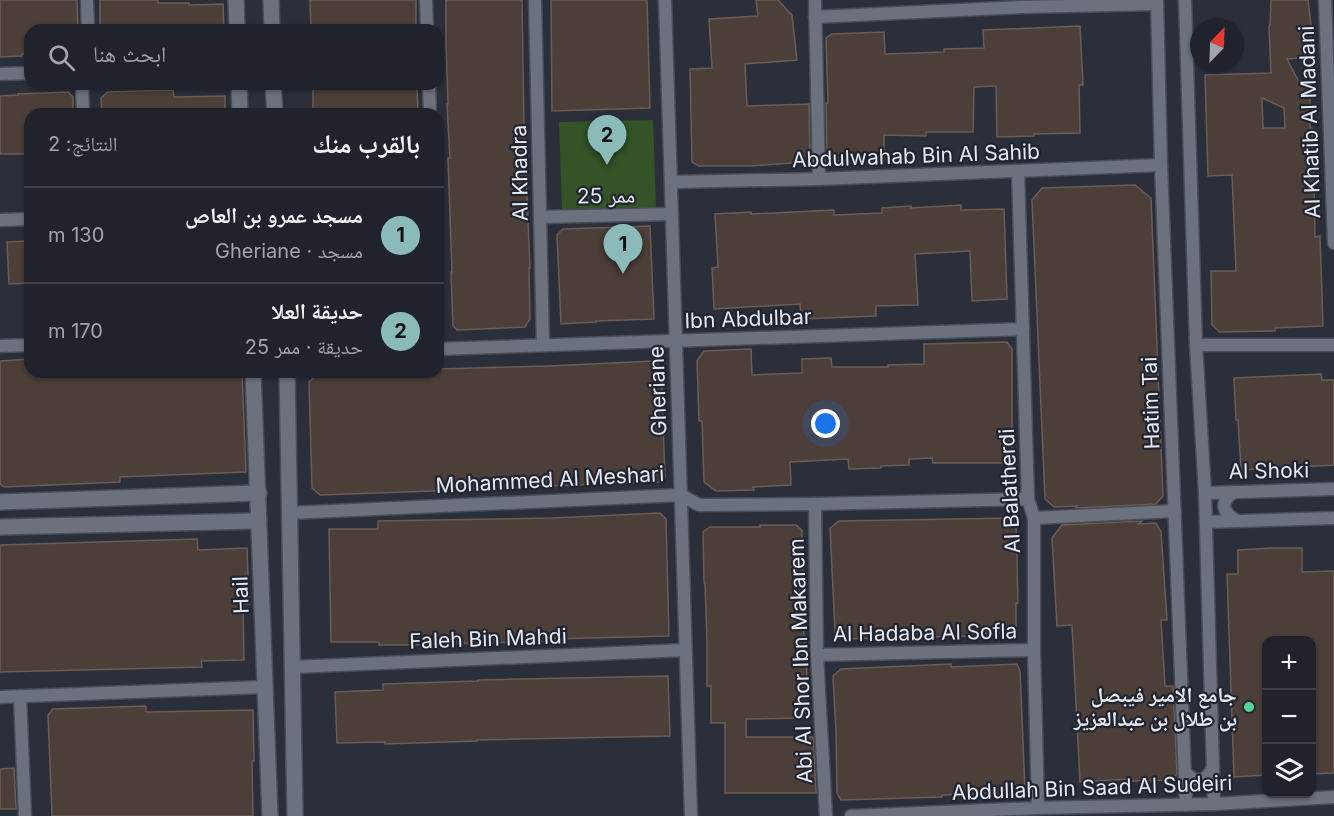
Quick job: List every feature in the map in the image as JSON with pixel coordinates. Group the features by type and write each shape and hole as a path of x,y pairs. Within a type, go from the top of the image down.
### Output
{"street":[{"path":"87,0 88,24"},
{"path":"236,0 237,24"},
{"path":"271,0 272,24"},
{"path":"426,0 427,24"},
{"name":"Al Khadra","path":"535,0 543,345"},
{"name":"Gheriane","path":"665,0 691,816"},
{"path":"815,0 819,179"},
{"path":"1185,0 1196,345 1205,493 1214,804"},
{"name":"Al Khatib Al Madani","path":"1325,0 1334,243"},
{"path":"815,17 1022,3 1157,2"},
{"name":"Hatim Tai","path":"1157,2 1161,165 1186,805"},
{"path":"0,74 24,73"},
{"path":"82,90 83,108"},
{"path":"239,90 240,108"},
{"path":"273,90 275,108"},
{"path":"429,90 429,108"},
{"name":"Abdulwahab Bin Al Sahib","path":"671,182 819,179 1161,165"},
{"name":"Al Balatherdi","path":"1018,172 1028,499 1034,518 1034,650 1038,808"},
{"name":"ممر 25","path":"540,217 672,214"},
{"path":"0,220 24,219"},
{"name":"Ibn Abdulbar","path":"444,349 1023,329"},
{"path":"0,346 24,345"},
{"path":"1196,345 1334,345"},
{"name":"Hail","path":"253,378 259,521 293,667 295,816"},
{"name":"Hail","path":"270,816 265,687 289,513 287,378"},
{"name":"Al Shoki","path":"1205,493 1334,489"},
{"path":"1234,492 1228,496 1224,505 1226,514 1237,521"},
{"path":"0,502 259,493"},
{"path":"216,495 235,499 238,506 237,512 232,517 219,522"},
{"name":"Mohammed Al Meshari","path":"289,513 681,495 699,505 1028,499"},
{"name":"Abi Al Shor Ibn Makarem","path":"815,504 817,655 826,816"},
{"path":"1034,518 1175,511"},
{"path":"1206,522 1334,518"},
{"path":"0,528 259,521"},
{"name":"Faleh Bin Mahdi","path":"293,667 686,650"},
{"name":"Al Hadaba Al Sofla","path":"817,655 1034,650"},
{"path":"0,697 265,687"},
{"path":"20,696 25,816"},
{"path":"1185,772 1189,778 1199,780 1208,776 1213,767"},
{"name":"Abdullah Bin Saad Al Sudeiri","path":"851,816 1038,808 1214,804 1334,797"}],"green space":[{"path":"653,120 656,207 562,210 559,122"}],"building":[{"path":"0,0 77,0 78,24 24,24 24,54 0,57"},
{"path":"100,0 158,0 158,3 189,3 189,5 223,4 224,24 100,24"},
{"path":"310,0 416,0 416,24 311,24"},
{"path":"446,0 522,0 530,268 530,319 525,327 457,330 453,326"},
{"path":"551,0 647,0 650,108 552,111"},
{"path":"756,0 778,0 792,15 797,60 745,64 747,106 809,104 810,155 804,162 751,166 699,166 692,162 690,69 712,68 709,19 758,16"},
{"path":"1271,0 1308,0 1312,57 1287,59 1299,82 1307,83 1307,91 1310,90 1315,237 1320,236 1323,326 1275,328 1275,331 1220,332 1212,325 1211,271 1236,271 1232,175 1208,176 1205,75 1271,73","holes":["1262,98 1284,108 1285,128 1263,128"]},
{"path":"1080,26 1083,85 1079,85 1080,133 997,137 996,86 974,87 973,132 926,132 926,136 884,135 884,161 836,161 827,150 826,38 832,34 884,32 885,54 984,48 983,30"},
{"path":"173,90 174,97 225,96 225,108 102,108 101,98 108,92"},
{"path":"313,90 417,90 418,108 313,108"},
{"path":"68,92 73,97 73,108 24,108 24,154 0,154 0,96"},
{"path":"1135,185 1151,198 1163,496 1156,504 1054,507 1045,499 1032,200 1042,188"},
{"path":"961,205 961,210 1004,209 1007,299 972,301 970,251 915,254 918,305 876,306 876,316 801,319 800,304 714,309 712,268 718,267 715,214 834,210 834,215 882,213 882,208"},
{"path":"650,226 654,319 561,324 557,235 563,229"},
{"path":"24,241 24,283 9,284 7,242"},
{"path":"1007,342 1012,349 1012,463 933,463 932,458 909,459 909,465 849,469 848,459 790,462 791,485 753,487 754,490 716,491 704,482 697,361 704,351 751,349 752,375 802,373 802,359 831,358 832,367 888,367 888,365 924,364 924,344"},
{"path":"24,359 24,378 242,378 246,472 120,477 120,482 4,487 0,484 0,361"},
{"path":"654,361 661,367 665,477 661,482 320,495 312,488 309,382 313,378 444,378 444,369"},
{"path":"1321,374 1322,380 1334,380 1334,465 1241,470 1234,378"},
{"path":"660,513 666,519 669,636 406,645 379,645 379,642 331,642 329,529 378,529 378,521 551,518"},
{"path":"1012,518 1016,521 1018,603 1016,603 1016,633 844,639 835,632 830,528 839,521"},
{"path":"1142,521 1139,524 1156,523 1161,532 1167,620 1161,620 1165,686 1173,686 1177,774 1172,780 1130,781 1130,779 1080,782 1072,625 1057,626 1052,538 1062,525"},
{"path":"760,525 796,525 802,530 806,718 746,719 746,737 813,737 816,793 725,793 725,723 711,723 711,686 707,686 703,532 710,527 760,527"},
{"path":"197,539 198,550 247,548 249,604 243,604 244,660 201,661 202,667 0,672 0,545"},
{"name":"جامع الامير فيبصل بن طلال بن عبدالعزيز","path":"1302,548 1302,572 1334,571 1334,773 1316,774 1316,636 1262,636 1262,775 1234,777 1227,574 1238,574 1238,550"},
{"path":"951,664 951,667 1017,664 1020,671 1025,790 1021,793 841,800 837,793 833,676 841,669"},
{"path":"668,676 670,736 385,744 385,742 337,743 335,692 383,690 383,684"},
{"path":"146,706 146,712 253,710 253,816 52,816 48,715 53,709"},
{"path":"14,768 16,809 0,809 0,769"}],"place":[{"name":"حديقة العلا","path":"607,165"},
{"name":"مسجد عمرو بن العاص","path":"623,274"},
{"name":"جامع الامير فيبصل بن طلال بن عبدالعزيز","path":"1249,707"}]}
